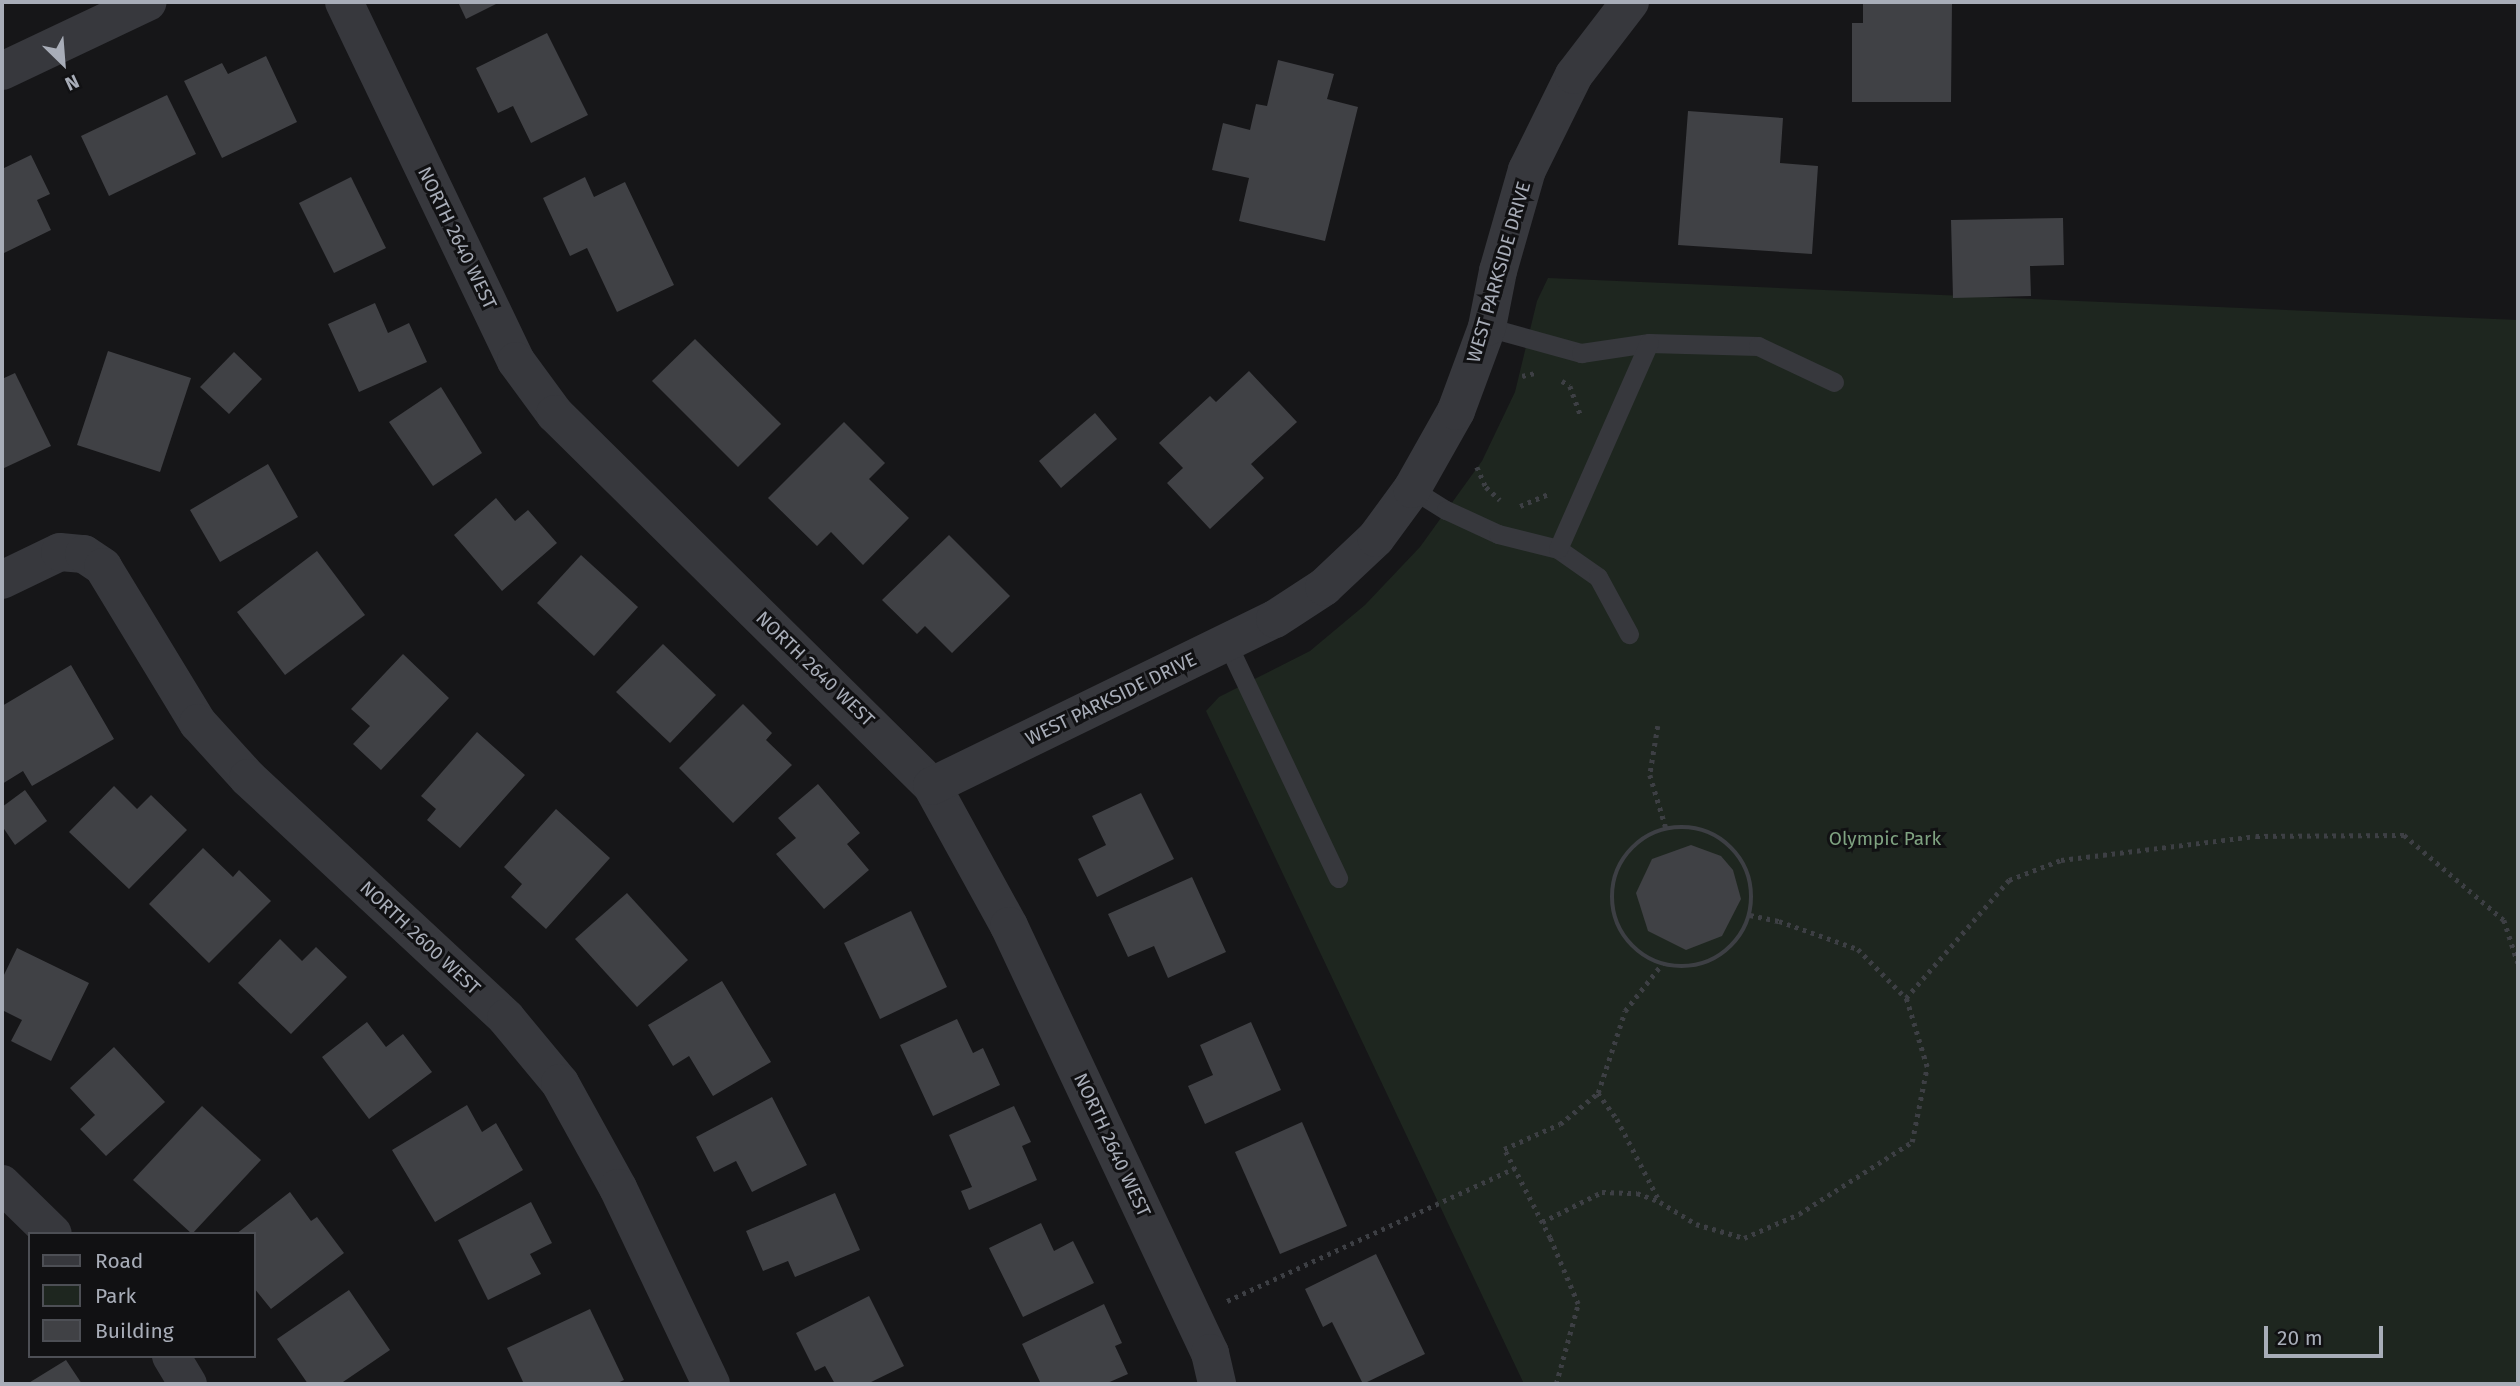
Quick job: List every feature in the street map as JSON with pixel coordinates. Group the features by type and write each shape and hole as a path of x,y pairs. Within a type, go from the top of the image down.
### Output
{"street":[{"path":"2,71 148,2"},
{"name":"NORTH 2640 WEST","path":"344,2 516,361 555,415 932,786 1014,938 1209,1353 1217,1384"},
{"name":"WEST PARKSIDE DRIVE","path":"932,786 1275,619 1324,587 1376,538 1412,489 1456,411 1487,327 1498,271 1527,170 1574,75 1630,2"},
{"name":"NORTH 2600 WEST","path":"2,580 60,552 84,554 103,567 198,723 248,778 506,1018 560,1083 618,1188 711,1384"},
{"path":"2,1184 51,1232"},
{"path":"172,1358 188,1384"}],"lane":[{"path":"1487,327 1581,353 1649,343 1758,346 1834,382"},
{"path":"1558,549 1649,343"},
{"path":"1412,489 1446,510 1498,534 1558,549 1598,577 1629,634"},
{"path":"1227,643 1338,878"}],"path":[{"path":"1522,376 1546,371"},
{"path":"1554,376 1570,386 1583,414 1578,425"},
{"path":"1477,467 1486,487 1507,506"},
{"path":"1517,506 1526,506 1551,492 1555,481"},
{"path":"1658,726 1650,775 1666,828"},
{"path":"1690,827 1713,833 1733,848 1746,868 1752,890 1750,915 1741,935 1726,951 1696,964 1662,964 1642,954 1625,938 1615,917 1612,894 1617,873 1628,853 1645,837 1666,828 1690,827"},
{"path":"1906,998 2009,880 2061,860 2256,836 2404,835 2504,920 2518,963"},
{"path":"1542,1222 1602,1192 1637,1193 1660,1202 1696,1224 1744,1238 1799,1213 1912,1142 1927,1067 1906,998 1858,949 1779,921 1750,915"},
{"path":"1556,1384 1578,1304 1542,1222 1504,1149 1560,1124 1598,1093 1625,1011 1662,964"},
{"path":"1598,1093 1617,1119 1660,1202"},
{"path":"1225,1302 1516,1168"}],"green space":[{"name":"Olympic Park","path":"1548,278 2518,320 2518,1384 1524,1384 1206,711 1219,697 1310,651 1365,605 1420,547 1482,461 1515,392 1537,301"}],"building":[{"path":"458,2 500,2 466,19"},
{"path":"1863,2 1952,2 1951,102 1852,102 1852,23 1863,23"},
{"path":"547,33 588,115 531,143 513,106 498,113 476,68"},
{"path":"266,56 297,122 222,158 184,81 222,63 228,74"},
{"path":"1278,60 1334,74 1327,99 1358,107 1325,241 1239,221 1249,178 1212,170 1223,123 1250,130 1256,104 1267,106"},
{"path":"167,95 196,154 109,196 81,136"},
{"path":"1688,111 1783,118 1780,163 1818,166 1812,254 1678,245"},
{"path":"31,155 50,194 37,200 51,230 2,254 2,169"},
{"path":"351,177 386,248 334,273 299,203"},
{"path":"585,177 594,197 625,182 674,285 617,312 587,248 570,256 543,198"},
{"path":"2063,218 2064,265 2030,266 2031,296 1953,298 1951,220"},
{"path":"375,303 388,333 409,323 427,362 359,392 328,324"},
{"path":"695,339 781,424 738,467 652,381"},
{"path":"108,351 191,378 160,472 77,445"},
{"path":"234,352 262,379 229,414 200,387"},
{"path":"1249,371 1297,422 1251,464 1264,478 1210,529 1167,483 1183,468 1159,443 1210,396 1216,402"},
{"path":"15,373 51,446 2,469 2,379"},
{"path":"441,387 482,453 433,486 389,422"},
{"path":"1095,413 1117,439 1061,488 1039,461"},
{"path":"844,422 885,463 869,479 909,518 863,565 831,532 817,546 768,498"},
{"path":"268,464 298,517 220,562 190,510"},
{"path":"496,498 515,521 528,510 557,543 502,591 454,535"},
{"path":"949,535 1010,596 952,653 925,626 917,634 882,600"},
{"path":"317,551 365,615 285,675 237,612"},
{"path":"581,555 638,607 594,656 537,603"},
{"path":"663,644 716,695 670,743 616,692"},
{"path":"403,654 449,698 381,770 353,744 370,726 351,709"},
{"path":"71,665 114,739 32,786 23,771 2,784 2,706"},
{"path":"743,704 772,733 766,740 792,765 733,823 679,768"},
{"path":"477,732 525,775 460,848 427,820 436,809 421,796"},
{"path":"818,784 860,833 847,844 869,870 824,909 776,854 796,838 778,818"},
{"path":"114,786 137,809 151,795 187,830 129,889 69,832"},
{"path":"25,790 47,821 15,845 2,826 2,807"},
{"path":"1141,793 1174,859 1097,897 1078,859 1106,845 1092,816"},
{"path":"556,809 610,858 546,929 511,897 522,884 504,867"},
{"path":"1691,845 1721,856 1733,870 1741,899 1722,936 1686,950 1648,931 1636,893 1652,859"},
{"path":"203,848 233,877 239,870 271,901 209,963 149,904"},
{"path":"1192,877 1226,952 1168,978 1154,946 1128,957 1108,914"},
{"path":"627,893 688,960 637,1007 575,939"},
{"path":"911,911 947,987 880,1019 844,943"},
{"path":"280,939 302,961 316,947 347,977 291,1034 238,983"},
{"path":"17,948 89,983 51,1061 11,1041 22,1020 2,1010 2,979"},
{"path":"722,981 771,1062 713,1096 689,1056 673,1066 648,1025"},
{"path":"957,1019 973,1053 983,1048 1000,1085 933,1116 900,1045"},
{"path":"367,1022 386,1047 403,1034 432,1072 369,1119 322,1057"},
{"path":"1251,1022 1281,1090 1205,1124 1188,1086 1213,1075 1200,1045"},
{"path":"114,1047 165,1102 106,1156 80,1129 95,1115 70,1088"},
{"path":"772,1097 807,1165 752,1192 736,1161 714,1172 696,1137"},
{"path":"467,1105 482,1132 496,1123 523,1170 435,1222 392,1150"},
{"path":"202,1106 261,1160 194,1232 190,1232 133,1180"},
{"path":"1014,1106 1031,1142 1022,1146 1037,1180 969,1210 961,1191 972,1187 949,1135"},
{"path":"1302,1122 1347,1226 1280,1254 1235,1152"},
{"path":"290,1192 311,1221 317,1217 344,1253 271,1309 256,1290 256,1232 239,1232"},
{"path":"835,1193 860,1250 795,1277 788,1261 763,1271 746,1231"},
{"path":"531,1202 552,1243 530,1254 541,1274 488,1300 458,1240"},
{"path":"1041,1223 1054,1251 1073,1241 1094,1283 1023,1317 989,1248"},
{"path":"1376,1254 1425,1354 1363,1384 1332,1322 1323,1327 1305,1289"},
{"path":"349,1290 390,1350 340,1384 308,1384 277,1339"},
{"path":"869,1296 904,1366 867,1384 835,1384 825,1366 815,1371 796,1333"},
{"path":"1104,1304 1122,1343 1115,1346 1128,1374 1105,1384 1041,1384 1022,1344"},
{"path":"590,1309 624,1380 615,1384 524,1384 507,1348"},
{"path":"66,1360 82,1384 27,1384"}]}
